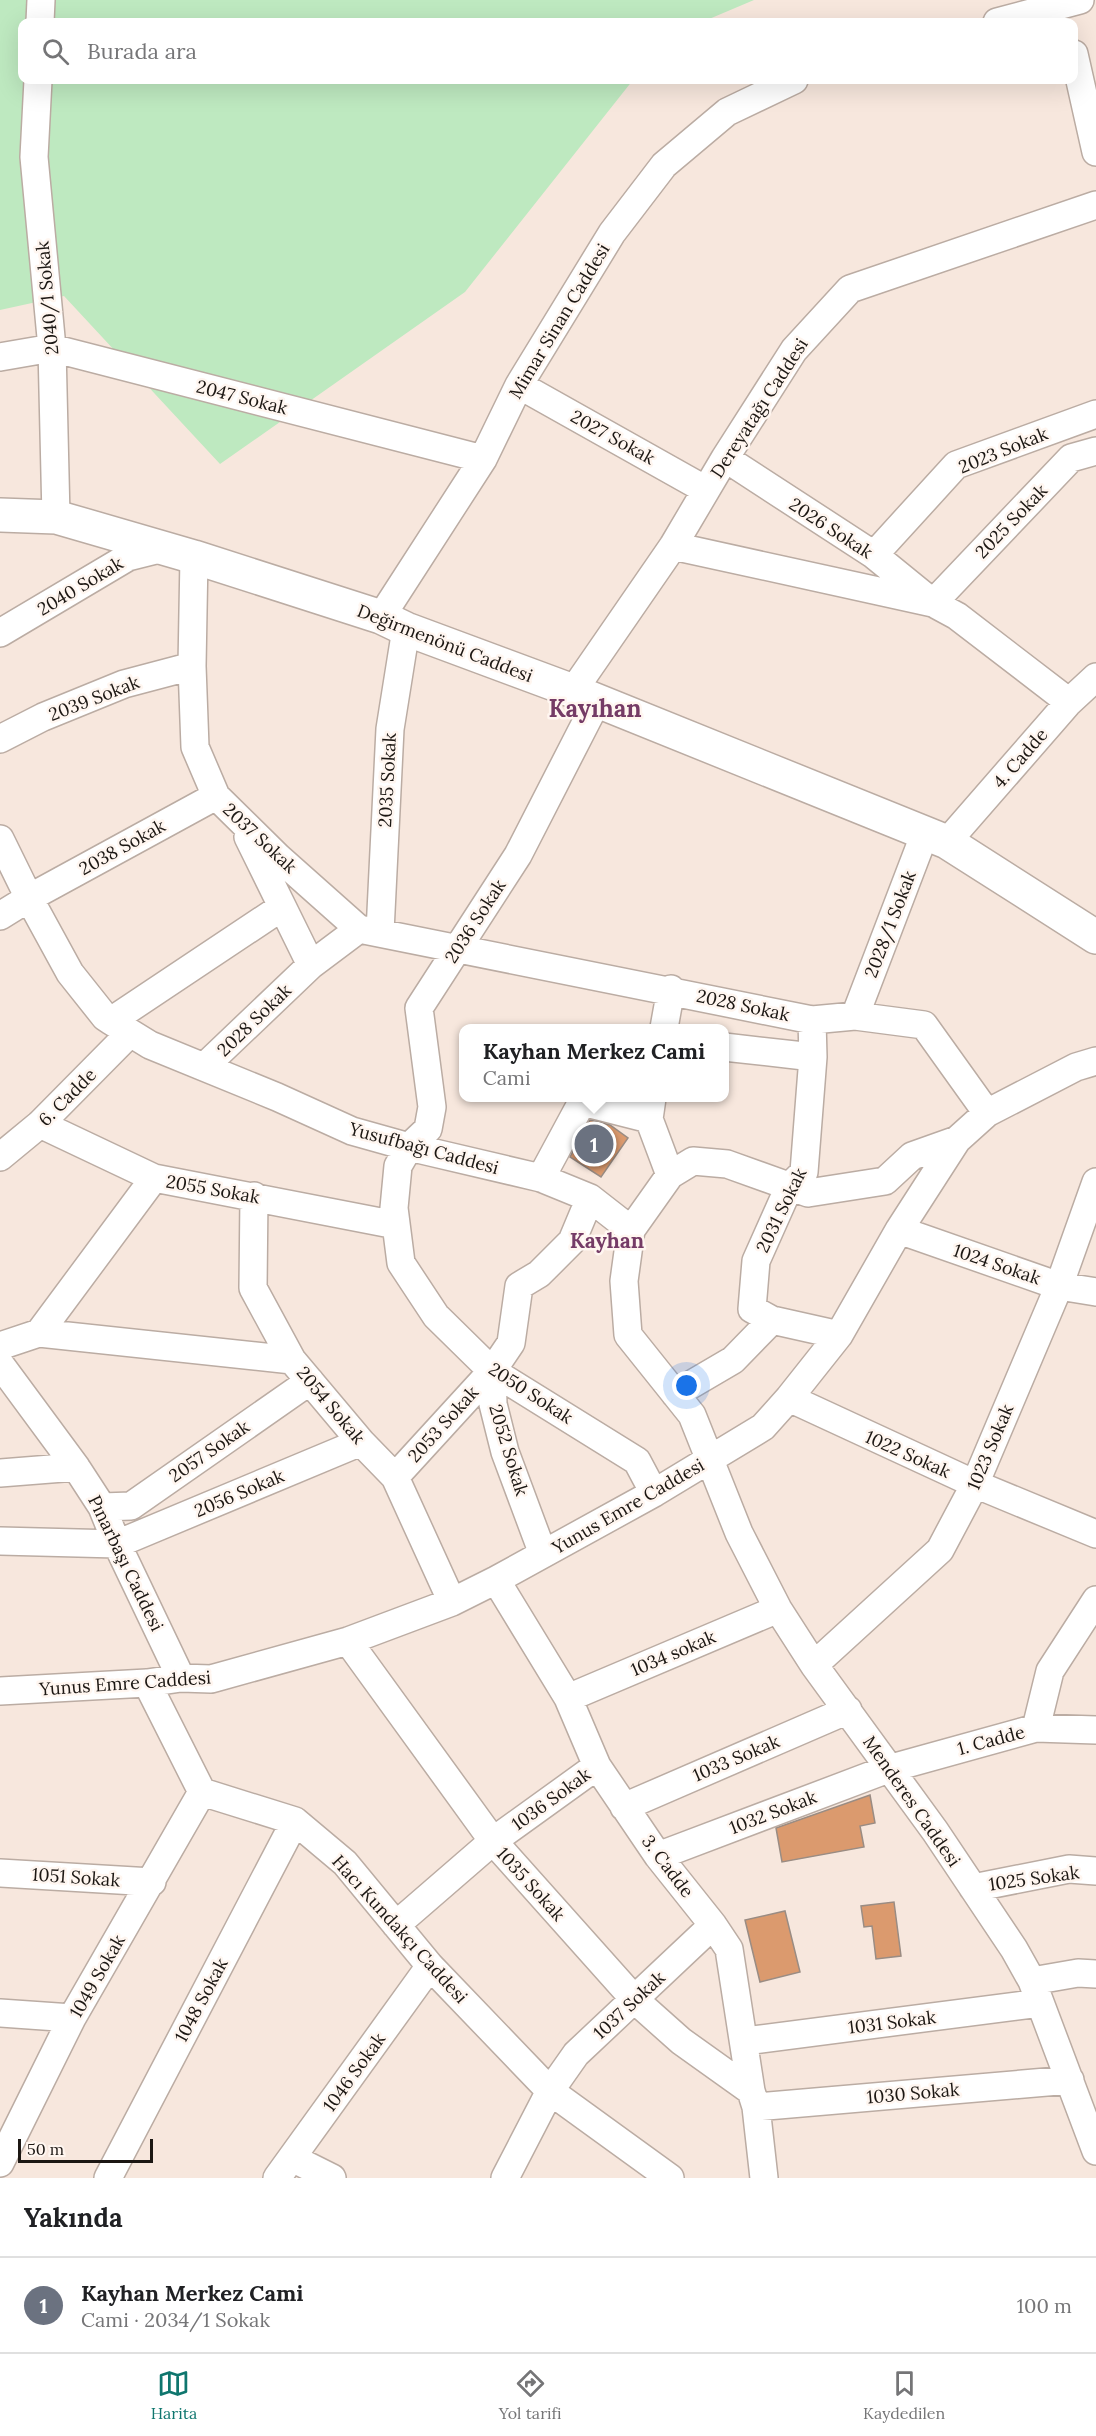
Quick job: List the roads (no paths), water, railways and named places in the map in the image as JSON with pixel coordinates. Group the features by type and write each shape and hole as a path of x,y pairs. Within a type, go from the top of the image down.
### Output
{"main road":[{"name":"Değirmenönü Caddesi","path":"0,515 56,517 179,553 394,623 585,696 936,838 1096,937"}],"street":[{"path":"40,18 41,0"},
{"path":"1019,18 1069,9"},
{"path":"1078,72 1096,152"},
{"name":"2040/1 Sokak","path":"38,84 34,157 52,348 56,517"},
{"name":"Mimar Sinan Caddesi","path":"394,623 483,459 519,385 612,233 664,165 727,112 786,84"},
{"name":"Dereyatağı Caddesi","path":"585,696 724,458 794,350 850,289 1096,205"},
{"name":"2047 Sokak","path":"0,357 52,348 483,459"},
{"name":"2027 Sokak","path":"519,385 706,490"},
{"name":"2023 Sokak","path":"874,555 957,465 1096,414"},
{"name":"2025 Sokak","path":"933,603 1071,458 1096,450"},
{"name":"2026 Sokak","path":"724,458 874,555 933,603"},
{"path":"673,546 933,603 957,616 1069,702"},
{"name":"2040 Sokak","path":"0,633 128,557 179,553"},
{"name":"2037 Sokak","path":"179,553 192,666 195,747 216,796 241,821 370,930 456,950"},
{"name":"2035 Sokak","path":"370,930 390,729 394,623"},
{"name":"2039 Sokak","path":"0,739 43,717 124,684 192,666"},
{"name":"4. Cadde","path":"936,838 1096,677"},
{"name":"2036 Sokak","path":"409,1147 428,1129 432,1107 419,1008 518,855 585,696"},
{"name":"2038 Sokak","path":"0,916 216,796"},
{"path":"241,821 311,965"},
{"name":"Yusufbağı Caddesi","path":"0,838 29,898 70,973 105,1017 121,1027 150,1045 205,1066 352,1131 541,1178 590,1198 631,1230"},
{"name":"2028/1 Sokak","path":"855,1016 936,838"},
{"name":"6. Cadde","path":"0,1157 40,1124 121,1027 282,907"},
{"name":"2028 Sokak","path":"205,1066 311,965 370,930"},
{"name":"2028 Sokak","path":"456,950 671,989 812,1020 855,1016 924,1025 987,1113"},
{"path":"665,1024 671,989"},
{"name":"2031 Sokak","path":"772,1320 752,1309 756,1262 789,1187 804,1172 813,1057 812,1020"},
{"path":"729,1048 813,1057"},
{"name":"Yunus Emre Caddesi","path":"0,1691 211,1678 348,1641 452,1602 654,1493 763,1427 789,1398 839,1335 899,1230 957,1140 987,1113 1076,1067 1096,1061"},
{"path":"541,1178 582,1102 651,1108 670,1175"},
{"name":"2055 Sokak","path":"40,1124 154,1178 396,1225"},
{"path":"708,1461 692,1415 628,1335 624,1281 631,1230 670,1175 693,1161 727,1164 808,1193 885,1181 912,1156 957,1140"},
{"name":"2050 Sokak","path":"409,1147 398,1166 394,1208 401,1263 436,1316 492,1371 637,1461 654,1493"},
{"path":"39,1333 154,1178"},
{"name":"1023 Sokak","path":"814,1665 940,1550 975,1484 1059,1286 1096,1182"},
{"name":"2054 Sokak","path":"254,1196 253,1288 292,1359 361,1442 395,1477 452,1602"},
{"path":"492,1371 511,1343 519,1286 539,1274 572,1241 590,1198"},
{"name":"1024 Sokak","path":"899,1230 1059,1286 1096,1292"},
{"path":"675,1394 733,1360 772,1320 839,1335"},
{"path":"0,1346 39,1333 292,1359"},
{"name":"Pınarbaşı Caddesi","path":"0,1364 76,1467 102,1507 117,1544 182,1678"},
{"name":"2053 Sokak","path":"395,1477 492,1371"},
{"name":"2052 Sokak","path":"492,1371 493,1404 505,1452 543,1554"},
{"name":"2057 Sokak","path":"102,1507 131,1506 310,1381"},
{"name":"1022 Sokak","path":"789,1398 975,1484 1096,1534"},
{"name":"2056 Sokak","path":"117,1544 361,1442"},
{"name":"Menderes Caddesi","path":"708,1461 739,1533 778,1609 814,1665 935,1831 973,1888 1036,1992 1080,2088 1096,2151"},
{"path":"0,1473 76,1467"},
{"path":"0,1541 117,1544"},
{"name":"3. Cadde","path":"496,1580 568,1698 597,1766 658,1856 729,1949 754,2099 764,2178"},
{"path":"1036,1728 1050,1671 1096,1600"},
{"name":"1034 sokak","path":"568,1698 778,1609"},
{"name":"1035 Sokak","path":"348,1641 493,1841 635,2000 681,2041 754,2099"},
{"path":"147,1683 202,1792"},
{"name":"1033 Sokak","path":"624,1807 848,1710"},
{"name":"1. Cadde","path":"888,1768 1036,1728 1096,1730"},
{"name":"1036 Sokak","path":"396,1925 493,1841 597,1766"},
{"name":"1032 Sokak","path":"658,1856 888,1768"},
{"name":"Hacı Kundakçı Caddesi","path":"202,1792 295,1821 345,1863 430,1966 550,2091 669,2178"},
{"name":"1049 Sokak","path":"0,2163 72,2018 202,1792"},
{"name":"1048 Sokak","path":"108,2178 295,1821"},
{"name":"1025 Sokak","path":"973,1888 1069,1869 1096,1870"},
{"name":"1051 Sokak","path":"0,1873 152,1882"},
{"name":"1037 Sokak","path":"505,2178 550,2091 576,2054 712,1925"},
{"name":"1046 Sokak","path":"285,2168 430,1966"},
{"name":"1031 Sokak","path":"745,2042 1036,1992 1078,1973 1096,1974"},
{"path":"0,2013 72,2018"},
{"name":"1030 Sokak","path":"754,2099 1080,2088"},
{"path":"285,2168 332,2178"}],"place":[{"name":"Kayhan Merkez Cami","path":"594,1144"}],"district":[{"name":"Kayıhan","path":"595,708"},
{"name":"Kayhan","path":"607,1240"}]}
